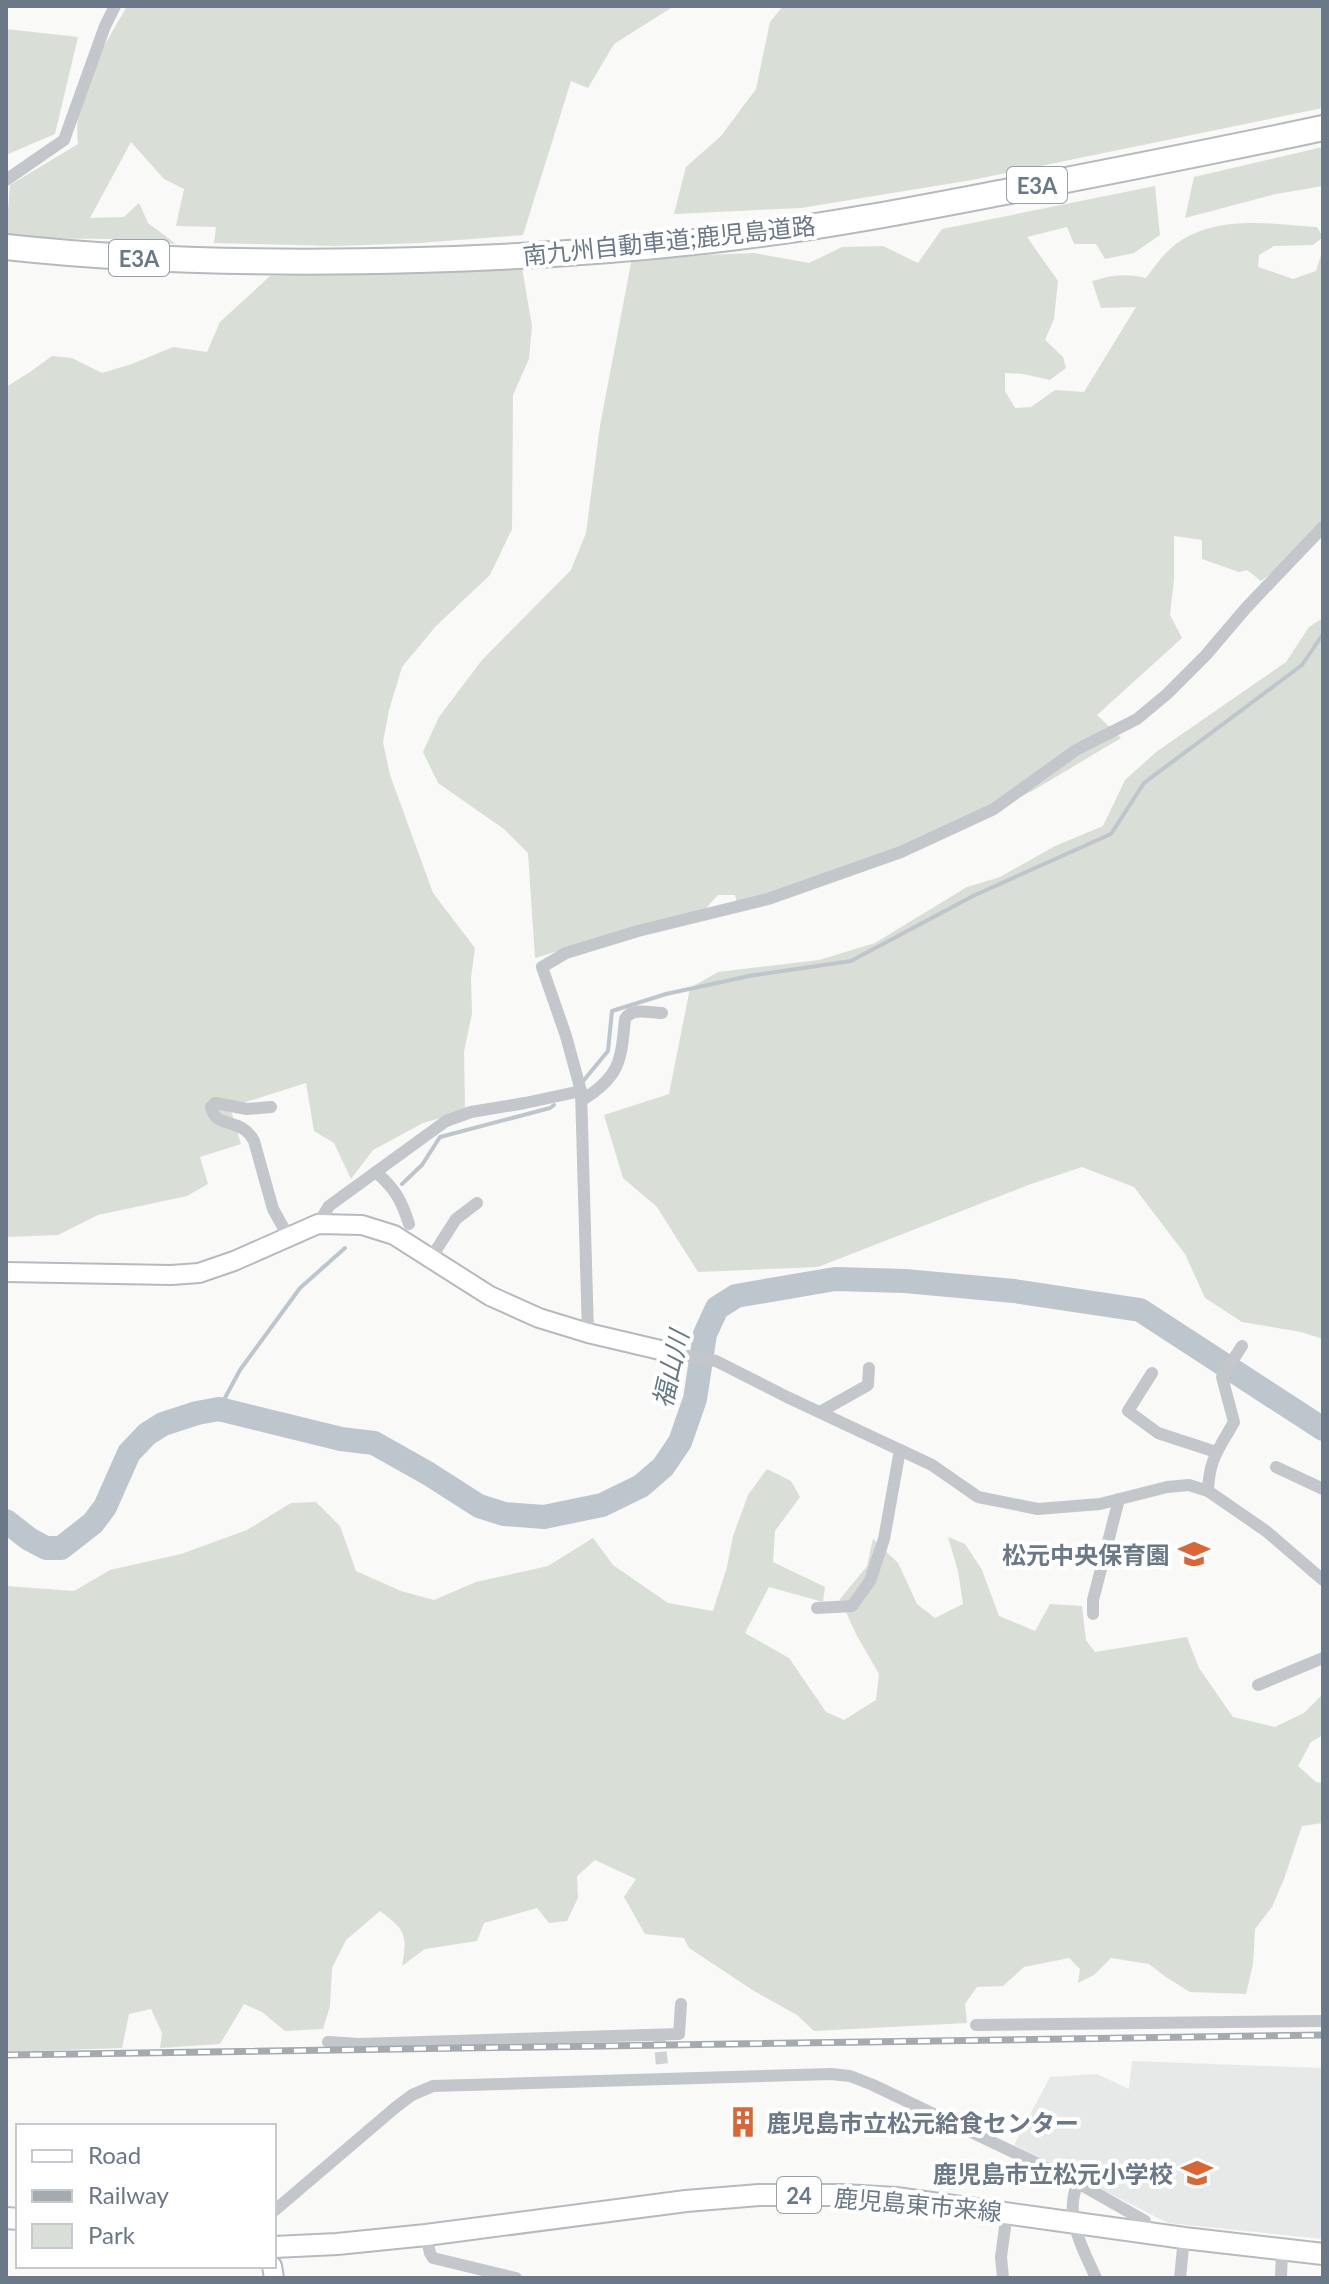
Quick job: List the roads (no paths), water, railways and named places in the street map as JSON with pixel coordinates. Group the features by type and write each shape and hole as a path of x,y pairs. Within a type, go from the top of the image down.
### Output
{"highway":[{"name":"南九州自動車道;鹿児島道路","path":"6,247 179,261 272,263 492,258 676,244 750,236 953,202 1323,128"}],"main road":[{"name":"鹿児島東市来線","path":"276,2247 426,2235 686,2201 759,2195 843,2195 896,2198 1323,2254"}],"street":[{"path":"6,180 64,140 115,6"},
{"path":"588,1333 582,1095 542,967 580,948 768,899 901,852 994,809 1076,750 1137,719 1167,694 1323,527"},
{"path":"318,1224 329,1206 446,1121 471,1112 582,1095 600,1089 621,1058 628,1015 634,1012 662,1013"},
{"path":"271,1107 247,1109 215,1103 211,1113 217,1119 249,1131 273,1209 288,1236"},
{"path":"376,1172 392,1185 409,1224"},
{"path":"431,1258 456,1219 477,1203"},
{"path":"6,1272 199,1273 318,1224 362,1225 394,1235 490,1296 539,1318 588,1333 716,1361 932,1465 978,1497 1038,1509 1100,1504 1167,1487 1189,1485 1208,1491 1266,1531 1323,1580"},
{"path":"1208,1491 1209,1471 1216,1452 1234,1422 1222,1377 1242,1346"},
{"path":"820,1412 868,1385 869,1368"},
{"path":"1152,1373 1128,1411 1158,1433 1216,1452"},
{"path":"817,1608 852,1606 870,1581 884,1539 900,1450"},
{"path":"1276,1467 1323,1489"},
{"path":"1093,1614 1093,1600 1119,1499"},
{"path":"1258,1685 1323,1658"},
{"path":"328,2042 359,2044 679,2034 681,2004"},
{"path":"976,2025 1323,2021"},
{"path":"662,2065 663,2081"},
{"path":"276,2209 396,2107 412,2095 433,2086 831,2074 850,2076 873,2085 1078,2183 1145,2221 1146,2233"},
{"path":"1078,2183 1074,2192 1073,2221 1096,2278"},
{"path":"1003,2278 1001,2257 1007,2212"},
{"path":"426,2235 433,2258 516,2278"},
{"path":"1180,2278 1184,2238"},
{"path":"1281,2278 1282,2249"}],"waterway":[{"path":"584,1080 608,1051 612,1011 666,994 749,976 851,961 973,896 1111,834 1144,783 1302,665 1323,634"},
{"path":"402,1184 422,1165 440,1137 554,1105"},
{"path":"219,1409 240,1370 300,1288 345,1248"},
{"name":"福山川","path":"6,1521 46,1548 61,1548 93,1523 105,1507 129,1453 147,1434 163,1424 219,1409 341,1439 374,1443 479,1506 504,1514 544,1517 602,1505 641,1486 663,1467 680,1442 695,1399 705,1334 717,1308 736,1296 835,1279 905,1281 1014,1291 1140,1310 1323,1429"}],"tunnel":[{"path":"659,2034 662,2065"}],"railway":[{"path":"6,2055 1323,2035"}],"place":[{"name":"松元中央保育園","path":"1194,1554"},
{"name":"鹿児島市立松元給食センター","path":"743,2122"},
{"name":"鹿児島市立松元小学校","path":"1197,2173"}]}
